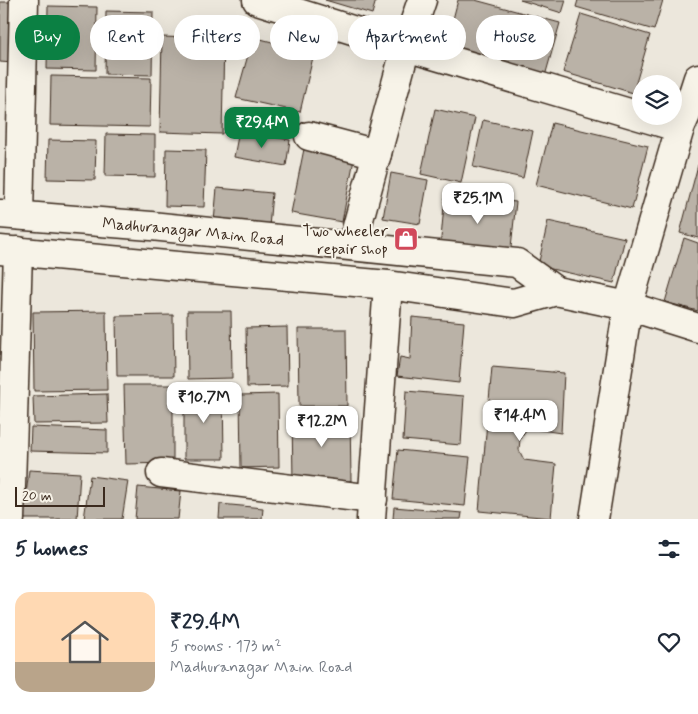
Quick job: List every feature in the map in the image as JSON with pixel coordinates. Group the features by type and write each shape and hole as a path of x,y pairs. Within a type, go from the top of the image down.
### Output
{"street":[{"path":"10,214 24,0"},
{"path":"257,0 348,29"},
{"path":"417,15 422,0"},
{"path":"352,246 402,60"},
{"path":"456,60 688,121"},
{"path":"594,519 628,306 688,121 698,78"},
{"path":"309,136 377,154"},
{"name":"Madhuranagar Main Road","path":"10,214 516,263 556,291 628,306 698,328"},
{"path":"9,251 10,519"},
{"name":"Madhuranagar Main Road","path":"9,251 388,285 514,303 556,291"},
{"path":"161,473 372,509 388,285"}],"building":[{"path":"325,0 376,0 372,14"},
{"path":"458,0 475,0 530,15 476,15 476,58 466,55 466,15 454,15"},
{"path":"520,0 566,0 562,13"},
{"path":"578,0 663,0 654,30 576,7"},
{"path":"0,2 16,2 13,63 0,62"},
{"path":"48,6 97,7 97,15 90,15 90,60 96,60 96,70 47,69 47,60 80,60 80,15 48,15"},
{"path":"106,11 153,12 153,15 106,15"},
{"path":"581,14 650,35 638,75 632,75 632,93 563,72"},
{"path":"554,21 560,23 554,44"},
{"path":"164,37 174,37 174,60 224,60 222,134 160,132 162,60 164,60"},
{"path":"260,39 270,41 270,60 312,60 300,112 236,98 247,60 260,60"},
{"path":"105,60 152,60 152,75 105,74"},
{"path":"483,60 550,60 545,76"},
{"path":"51,76 151,78 150,127 50,125"},
{"path":"435,109 475,118 461,183 421,174"},
{"path":"483,120 533,131 523,178 473,167"},
{"path":"552,123 648,146 632,209 536,185"},
{"path":"239,131 290,140 286,166 234,157"},
{"path":"106,134 155,135 155,177 105,176"},
{"path":"48,140 96,141 95,180 47,179"},
{"path":"305,144 355,154 342,222 291,213"},
{"path":"166,149 206,150 204,207 165,206"},
{"path":"698,165 698,238 680,233"},
{"path":"391,173 428,180 420,224 383,218"},
{"path":"217,188 272,193 269,227 214,222"},
{"path":"445,195 516,202 510,256 440,249"},
{"path":"548,221 625,238 614,283 538,266"},
{"name":"Two wheeler repair shop","path":"398,231 415,232 415,247 398,246"},
{"path":"684,238 698,243 698,311 665,302"},
{"path":"106,311 107,390 34,391 33,312"},
{"path":"187,311 231,311 232,378 188,379"},
{"path":"173,315 174,376 117,376 116,316"},
{"path":"412,317 464,322 459,383 397,376 400,357 410,359"},
{"path":"287,327 288,386 247,387 246,328"},
{"path":"298,329 346,329 347,406 299,406"},
{"path":"492,367 564,373 561,433 527,428 520,439 519,450 524,460 556,464 551,518 479,511"},
{"path":"124,385 173,385 173,463 126,464"},
{"path":"223,389 224,459 184,459 184,390"},
{"path":"406,391 464,396 461,445 403,440"},
{"path":"107,394 108,423 34,424 33,396"},
{"path":"278,394 279,467 241,468 240,395"},
{"path":"350,413 351,481 293,482 292,414"},
{"path":"31,427 107,430 107,453 30,451"},
{"path":"398,450 470,457 465,506 393,499"},
{"path":"29,470 80,473 77,519 23,519"},
{"path":"90,476 128,481 122,519 84,519"},
{"path":"138,487 181,491 178,519 135,519"},
{"path":"220,504 263,508 262,519 219,519"},
{"path":"394,507 462,513 461,519 393,519"}],"place":[{"name":"Two wheeler repair shop","path":"406,239"}]}
